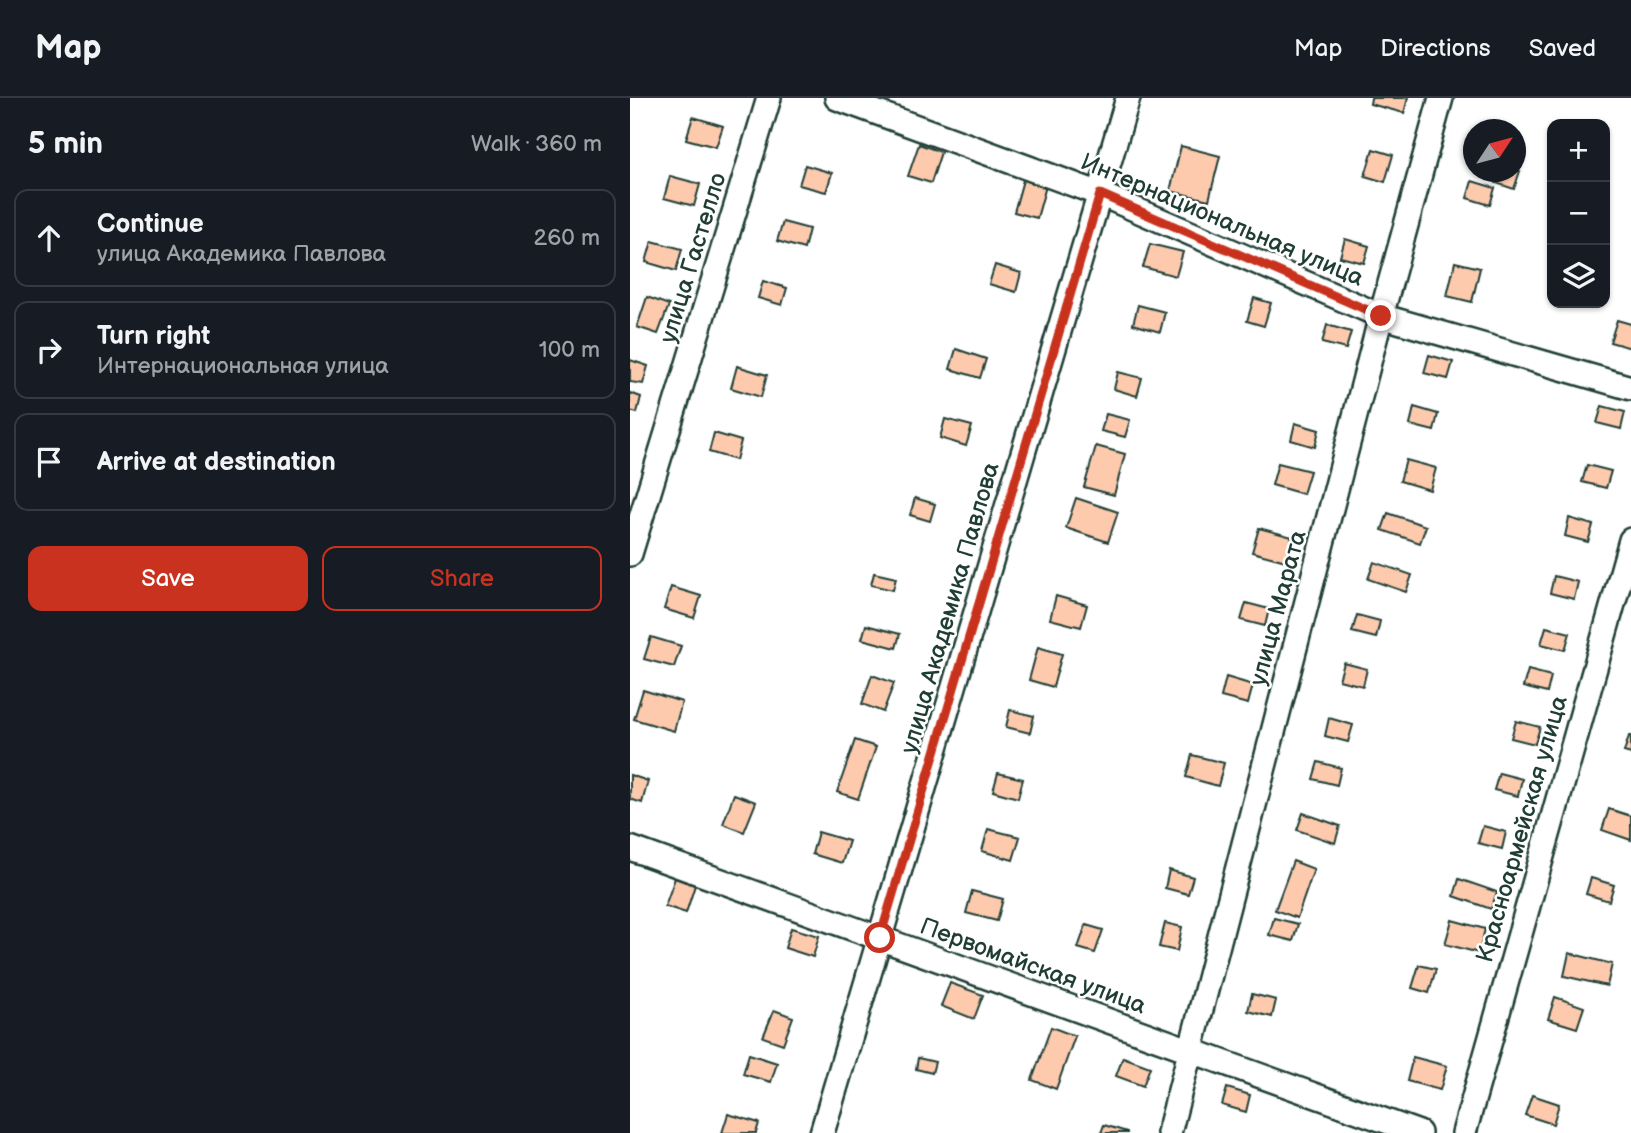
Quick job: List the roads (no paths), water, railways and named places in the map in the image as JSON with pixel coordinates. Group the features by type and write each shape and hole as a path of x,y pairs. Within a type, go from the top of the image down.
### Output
{"street":[{"name":"улица Гастелло","path":"630,554 769,98"},
{"name":"Интернациональная улица","path":"837,98 1100,194 1381,316 1631,388"},
{"name":"улица Академика Павлова","path":"822,1133 1128,98"},
{"name":"улица Марата","path":"1169,1133 1381,316 1441,98"},
{"name":"Красноармейская улица","path":"1464,1133 1631,540"},
{"name":"Первомайская улица","path":"630,848 1419,1133"}]}
